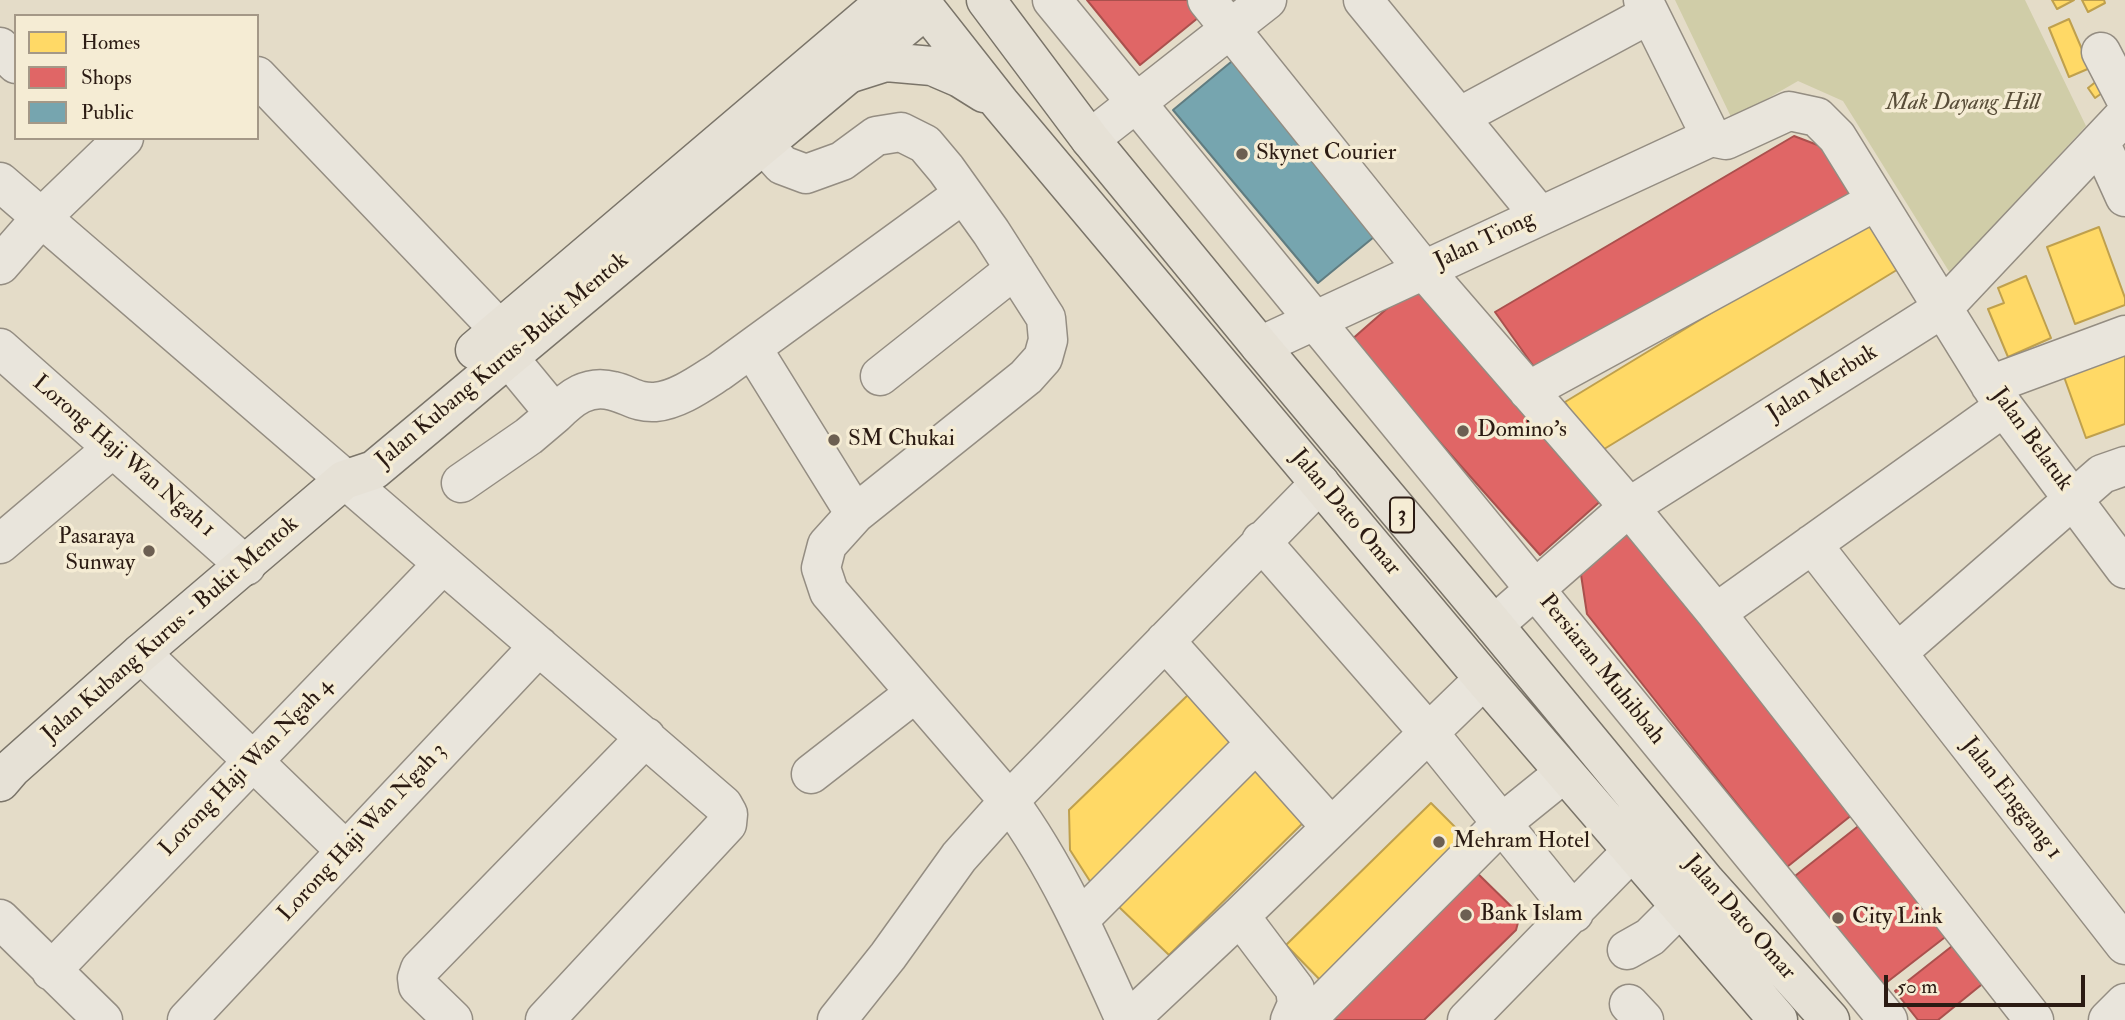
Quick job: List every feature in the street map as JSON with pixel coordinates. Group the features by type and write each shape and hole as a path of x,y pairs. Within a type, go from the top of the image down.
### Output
{"main road":[{"name":"Jalan Kubang Kurus-Bukit Mentok","path":"503,343 887,0"},
{"path":"968,0 1035,81 1090,139"},
{"name":"Jalan Dato Omar","path":"986,0 1090,139 1260,346 1706,882 1830,1020"},
{"name":"Jalan Kubang Kurus-Bukit Mentok","path":"344,480 357,450 503,343 763,144 845,75 924,3"},
{"name":"Jalan Dato Omar","path":"924,3 1000,103 1484,679 1778,1020"},
{"path":"845,75 886,62 932,66 960,78 1000,103"},
{"name":"Jalan Kubang Kurus - Bukit Mentok","path":"0,782 12,768 141,653 344,480"}],"street":[{"name":"Persiaran Muhibbah","path":"1052,0 1888,1020"},
{"path":"1090,139 1135,103 1219,14 1267,0"},
{"path":"1363,0 1540,216"},
{"path":"1459,117 1646,7 1711,137"},
{"path":"1219,14 1424,270 1716,612 2034,1020"},
{"path":"0,47 14,62"},
{"path":"2101,52 2125,98"},
{"path":"259,78 503,343 555,414"},
{"name":"Jalan Tiong","path":"1260,346 1711,137 1726,140 1789,111 1817,117 1837,136 1876,201"},
{"path":"2112,128 2125,197"},
{"name":"Jalan Merbuk","path":"1494,625 1629,507 1942,308 2112,128"},
{"path":"763,144 782,165 807,174 842,161 876,136 901,132 925,144 964,194 1046,318 1048,340 1043,358 1026,377 855,514 827,545 821,568 829,592 1009,801 1033,834 1080,919 1127,1020 1240,916 1484,679"},
{"path":"0,265 103,145"},
{"path":"0,182 723,805 728,814 727,824 545,1020"},
{"path":"461,483 529,436 572,397 592,389 613,391 636,401 658,402 692,388 720,372 964,194"},
{"path":"1528,391 1876,201"},
{"name":"Jalan Belatuk","path":"1876,201 1997,396 2125,569"},
{"path":"880,376 1014,269"},
{"path":"1716,612 1812,544 1997,396 2125,335"},
{"name":"Lorong Haji Wan Ngah 1","path":"0,348 246,566"},
{"path":"752,348 855,514"},
{"path":"0,544 113,448"},
{"path":"1897,653 2102,474 2125,467"},
{"path":"837,1020 888,956 959,858 1009,801 1320,483"},
{"path":"1261,541 1427,732 1574,913"},
{"name":"Jalan Enggang 1","path":"1812,544 2125,945"},
{"name":"Lorong Haji Wan Ngah 4","path":"51,971 443,564"},
{"path":"1165,641 1331,827"},
{"name":"Lorong Haji Wan Ngah 3","path":"187,1020 539,646"},
{"path":"141,653 346,852"},
{"path":"811,774 915,693"},
{"path":"453,1020 418,986 417,978 421,970 646,737"},
{"path":"1080,919 1255,744"},
{"path":"1296,1020 1318,1009 1502,823 1564,773"},
{"path":"1467,1020 1631,852"},
{"path":"1627,950 1650,937 1680,907"},
{"path":"1240,916 1294,989 1297,1004 1290,1020"},
{"path":"0,919 103,1020"},
{"path":"2108,1020 2125,1003"}],"green space":[{"name":"Mak Dayang Hill","path":"1675,0 2025,0 2086,126 1950,273 1843,101 1798,81 1732,119"}],"building: Homes":[{"path":"2052,0 2074,0 2057,9"},
{"path":"2082,0 2104,0 2105,3 2088,12"},
{"path":"2069,19 2090,68 2069,77 2049,28"},
{"path":"2098,80 2105,91 2095,98 2088,88"},
{"path":"1869,217 1900,268 1596,454 1565,402"},
{"path":"2099,227 2125,298 2125,305 2075,324 2047,247"},
{"path":"2026,276 2051,338 2008,357 1988,309 2004,303 1998,288"},
{"path":"2125,352 2125,424 2086,438 2063,374"},
{"path":"1191,692 1243,743 1095,889 1070,850 1069,810"},
{"path":"1255,767 1308,818 1169,955 1118,906"},
{"path":"1431,803 1473,845 1327,987 1286,945"}],"building: Shops":[{"path":"1087,0 1193,0 1204,13 1140,65"},
{"path":"1794,136 1828,149 1854,194 1539,374 1495,312"},
{"path":"1415,284 1604,498 1540,555 1350,341"},
{"path":"1629,524 1858,810 1787,867 1587,614 1580,568"},
{"path":"1866,820 1953,931 1882,986 1795,876"},
{"path":"1471,867 1520,915 1516,930 1424,1020 1316,1020"},
{"path":"1956,943 1986,981 1938,1020 1918,1020 1895,991"}],"building: Public":[{"path":"1237,57 1380,232 1318,283 1173,110"}],"place":[{"name":"Skynet Courier","path":"1242,154"},
{"name":"Domino's","path":"1463,431"},
{"name":"SM Chukai","path":"834,440"},
{"name":"Pasaraya Sunway","path":"149,551"},
{"name":"Mehram Hotel","path":"1439,842"},
{"name":"Bank Islam","path":"1466,915"},
{"name":"City Link","path":"1838,918"}]}
